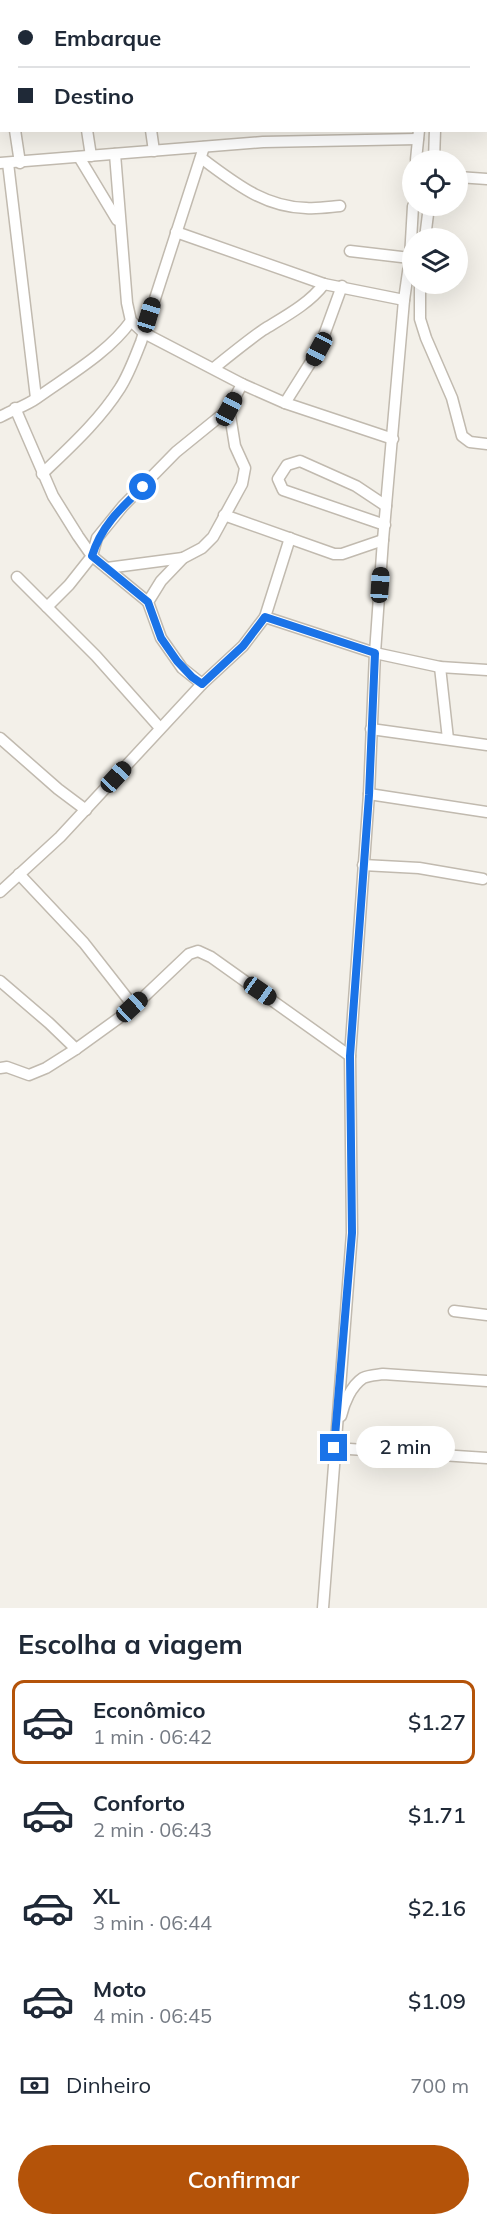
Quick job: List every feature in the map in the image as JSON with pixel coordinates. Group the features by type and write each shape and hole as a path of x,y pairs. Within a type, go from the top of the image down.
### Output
{"street":[{"path":"15,132 20,163"},
{"path":"87,132 91,156"},
{"path":"151,132 154,151"},
{"path":"434,150 435,132"},
{"path":"36,399 4,163 154,151 202,152 264,136 419,135 417,150"},
{"path":"202,152 240,187 266,201 307,208 340,206"},
{"path":"42,474 89,428 111,401 131,368 202,152"},
{"path":"115,154 119,223 131,321 144,333 242,384 285,403 393,439"},
{"path":"79,158 119,223"},
{"path":"468,178 487,179"},
{"path":"176,232 324,284 404,300"},
{"path":"350,251 402,257"},
{"path":"214,368 244,344 306,302 324,284"},
{"path":"285,403 319,349 342,286"},
{"path":"323,1608 352,1233 350,1056 369,795 370,729 383,540 405,294"},
{"path":"420,294 420,319 452,398 462,435 470,442 487,444"},
{"path":"0,417 36,399 107,347 131,321"},
{"path":"47,607 69,585 92,556 97,538 123,506 176,452 229,409 242,384"},
{"path":"15,408 42,474 65,517 92,556 148,602 161,638 177,661 202,684"},
{"path":"148,602 160,580 183,558 202,548 213,537 242,484 245,468 235,446 229,409"},
{"path":"385,525 283,490 278,479 287,465 300,461 356,486 386,506"},
{"path":"224,515 339,555 383,540"},
{"path":"0,892 60,837 202,684 243,646 265,617 290,538"},
{"path":"107,568 183,558"},
{"path":"16,577 96,656 160,728"},
{"path":"265,617 375,653 440,667 487,670"},
{"path":"440,667 448,739"},
{"path":"370,729 487,745"},
{"path":"0,738 58,789 86,810"},
{"path":"369,795 487,812"},
{"path":"363,865 420,868 483,879"},
{"path":"19,874 84,943 132,1007"},
{"path":"0,1068 7,1067 29,1075 46,1068 130,1010 189,954 198,951 211,957 350,1056"},
{"path":"0,981 76,1049"},
{"path":"454,1311 487,1315"},
{"path":"334,1448 347,1398 358,1383 367,1376 382,1374 487,1381"},
{"path":"334,1448 487,1458"}],"route":[{"path":"143,487 123,506 97,538 92,556 148,602 161,638 192,677 202,684 243,646 265,617 375,653 369,795 350,1056 352,1233 334,1448"}]}
